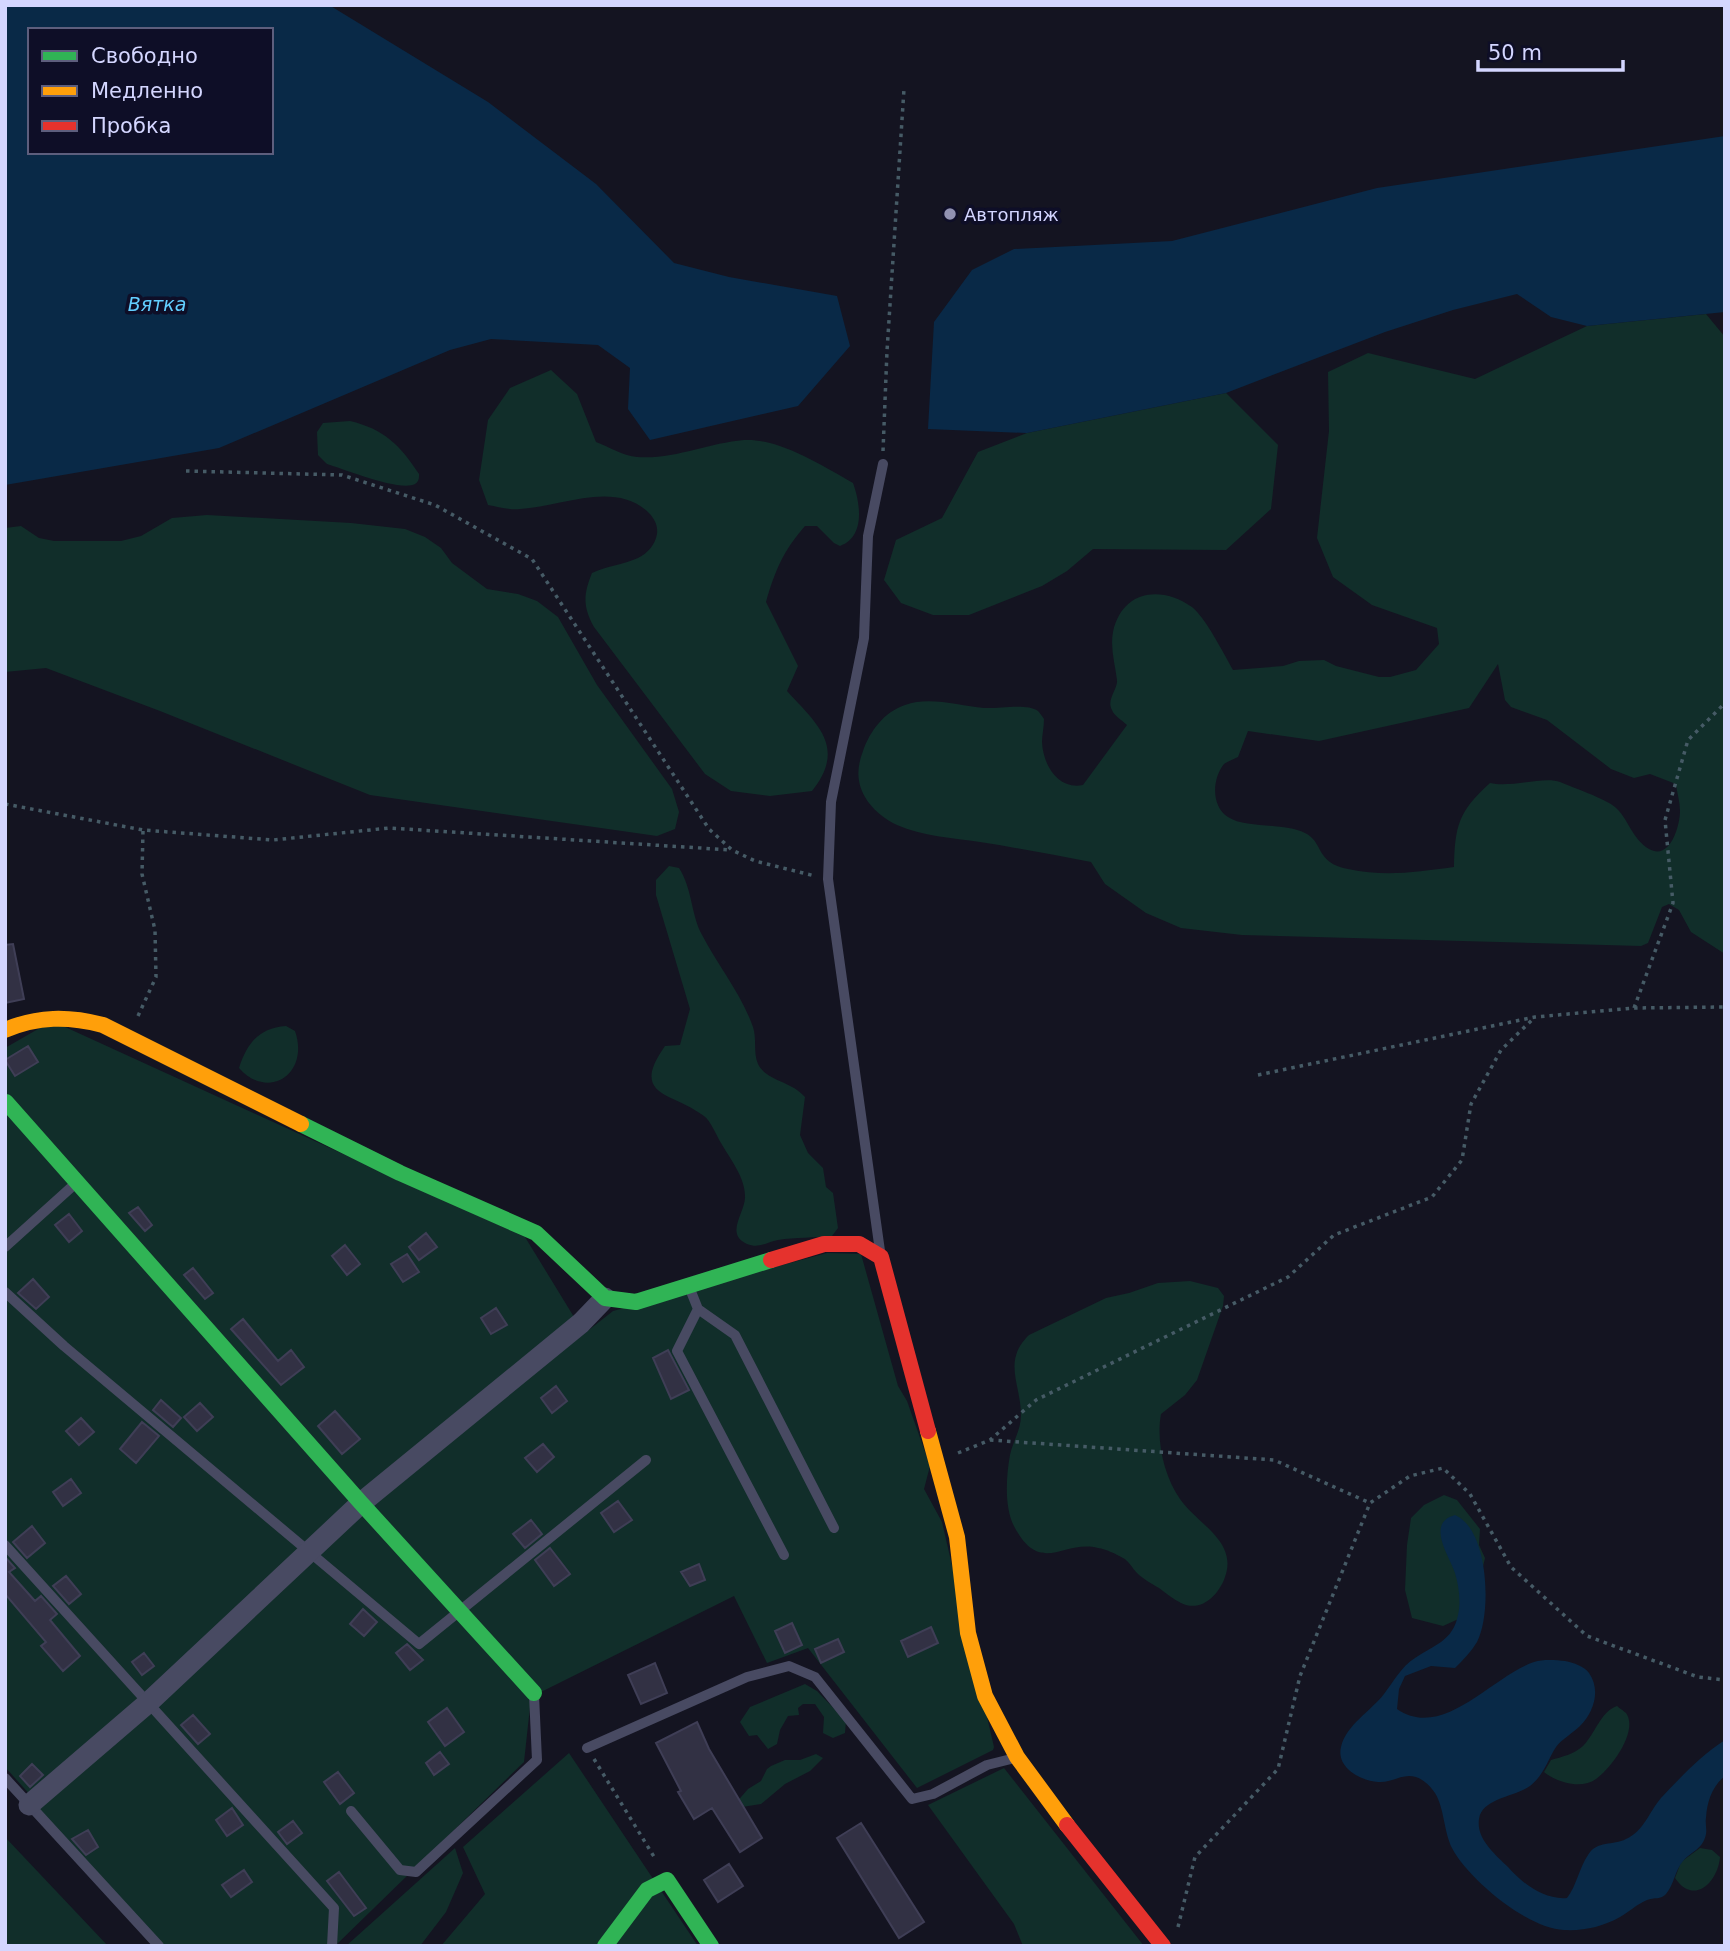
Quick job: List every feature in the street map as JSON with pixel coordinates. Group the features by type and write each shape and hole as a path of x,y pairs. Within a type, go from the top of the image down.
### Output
{"street":[{"path":"5,1030 22,1022 49,1016 77,1017 103,1025 400,1173 536,1233 605,1298 636,1302 824,1244 859,1244 881,1257 957,1537 968,1633 985,1696 1017,1757 1045,1798 1163,1946"},
{"path":"6,1102 360,1503 461,1610 534,1693"},
{"path":"29,1805 149,1702 360,1503 581,1323 605,1298"},
{"path":"605,1946 647,1890 667,1880 711,1946"}],"lane":[{"path":"881,1257 828,879 831,802 863,638 868,536 883,464"},
{"path":"5,1247 77,1182"},
{"path":"688,1286 698,1309 735,1335 834,1528"},
{"path":"5,1292 64,1346 419,1644 646,1460"},
{"path":"698,1309 677,1350 784,1555"},
{"path":"5,1545 334,1908 332,1946"},
{"path":"587,1748 747,1677 789,1666 815,1677 912,1799 933,1794 987,1765 1017,1757"},
{"path":"351,1811 400,1870 416,1872 537,1760 534,1693"},
{"path":"5,1778 159,1946"}],"path":[{"path":"883,464 887,351 904,89"},
{"path":"186,471 342,475 435,505 532,559 709,828 733,850 755,861 828,879"},
{"path":"1634,1008 1672,903 1665,820 1688,740 1725,703"},
{"path":"5,804 143,830 273,840 389,828 733,850"},
{"path":"128,1037 156,977 155,930 142,874 143,830"},
{"path":"1258,1075 1535,1017 1634,1008 1725,1007"},
{"path":"936,1461 990,1440 1036,1400 1288,1277 1334,1235 1432,1197 1462,1160 1471,1104 1501,1050 1535,1017"},
{"path":"990,1440 1274,1460 1370,1503"},
{"path":"1176,1933 1195,1857 1278,1769 1300,1676 1370,1503 1410,1476 1443,1468 1470,1494 1511,1567 1587,1636 1698,1677 1725,1680"},
{"path":"587,1748 667,1880"}],"green space":[{"path":"1706,314 1725,337 1725,954 1691,932 1679,910 1669,904 1662,907 1648,943 1641,946 1242,935 1181,928 1146,913 1105,884 1091,862 917,832 888,820 868,801 862,791 858,774 861,757 870,736 879,723 897,708 924,701 984,708 1027,707 1038,711 1044,719 1042,742 1049,767 1059,780 1066,784 1083,785 1127,725 1111,706 1117,680 1112,638 1118,618 1125,607 1144,596 1168,596 1192,607 1208,627 1233,670 1324,660 1336,666 1379,677 1416,670 1439,644 1437,628 1372,605 1333,577 1317,538 1329,431 1328,372 1368,353 1475,379 1587,326","holes":["1498,664 1505,700 1511,707 1547,720 1611,769 1634,778 1650,774 1676,784 1680,817 1676,833 1668,846 1663,850 1649,849 1638,840 1615,807 1560,782 1490,783 1479,793 1460,820 1454,867 1375,873 1337,866 1325,857 1305,833 1236,821 1222,812 1216,799 1220,770 1224,764 1238,757 1248,731 1319,741 1469,708"]},
{"path":"551,370 577,394 596,442 622,453 637,457 664,456 731,442 758,441 772,443 800,454 853,483 859,509 854,535 840,546 817,526 805,526 781,562 766,602 798,666 787,691 817,726 827,749 827,761 822,775 812,791 770,796 731,791 705,774 594,627 586,601 592,573 632,560 648,551 655,542 657,531 656,523 650,514 621,498 605,497 520,509 488,505 479,480 488,420 510,388"},
{"path":"1226,393 1278,445 1271,509 1226,550 1093,549 1067,571 1042,586 969,615 933,615 901,603 884,580 896,540 942,518 978,452 1027,433"},
{"path":"350,421 382,434 398,447 419,474 417,482 408,486 397,485 327,464 318,455 317,432 323,423"},
{"path":"207,515 351,523 405,529 425,537 441,548 452,563 487,589 518,594 537,601 558,617 597,685 672,789 679,812 675,829 657,836 370,795 46,668 5,672 5,528 21,526 39,538 54,541 121,541 141,536 172,518"},
{"path":"669,866 679,868 701,933 748,1015 754,1032 758,1064 767,1074 793,1087 805,1097 800,1135 808,1153 823,1168 826,1187 833,1193 838,1228 832,1236 785,1239 755,1246 740,1240 737,1229 745,1196 743,1182 736,1168 707,1118 659,1091 653,1084 655,1063 665,1046 680,1045 690,1009 656,895 656,880"},
{"path":"52,1021 525,1237 574,1317 360,1492 5,1095 5,1048"},
{"path":"286,1026 295,1031 298,1046 297,1060 292,1070 284,1078 273,1082 250,1078 239,1068 250,1044 268,1030"},
{"path":"5,1109 354,1505 32,1797 5,1767"},
{"path":"827,1253 861,1254 898,1386 907,1401 930,1466 924,1489 942,1522 994,1747 993,1750 917,1788 808,1648 767,1663 734,1596 541,1692 369,1503 613,1311"},
{"path":"1190,1281 1218,1288 1224,1296 1223,1306 1197,1380 1185,1395 1161,1414 1160,1424 1163,1458 1174,1490 1187,1508 1214,1534 1226,1553 1227,1564 1222,1584 1214,1596 1195,1606 1175,1600 1137,1573 1125,1559 1108,1551 1086,1547 1054,1553 1034,1550 1025,1542 1011,1520 1007,1493 1010,1455 1021,1415 1015,1373 1016,1354 1029,1335 1106,1298 1158,1283"},
{"path":"1444,1495 1457,1500 1480,1529 1479,1545 1485,1558 1474,1605 1463,1617 1443,1626 1412,1618 1405,1590 1411,1518 1424,1505"},
{"path":"359,1513 531,1698 524,1762 335,1946 164,1946 37,1809"},
{"path":"805,1684 817,1691 846,1721 845,1733 833,1738 823,1733 824,1717 815,1704 803,1704 798,1708 799,1715 788,1716 780,1730 777,1744 768,1749 757,1735 749,1736 740,1722 750,1707"},
{"path":"1617,1706 1626,1713 1629,1730 1622,1749 1602,1774 1590,1782 1576,1784 1562,1782 1544,1772 1551,1760 1583,1746 1602,1718"},
{"path":"569,1753 698,1946 441,1946 485,1894 463,1847"},
{"path":"816,1754 823,1758 810,1771 785,1784 761,1804 742,1807 735,1804 748,1789 761,1781 771,1766 785,1760 800,1760"},
{"path":"1004,1768 1144,1946 1023,1946 1014,1924 928,1805"},
{"path":"5,1837 108,1946 5,1946"},
{"path":"455,1848 463,1873 446,1912 420,1946 346,1946"},
{"path":"1700,1848 1712,1850 1720,1857 1718,1866 1710,1882 1697,1890 1690,1890 1675,1878 1681,1862"}],"water":[{"name":"Вятка","path":"5,5 329,5 488,102 596,184 674,263 729,277 837,296 850,346 798,406 650,440 628,409 630,368 598,345 491,339 450,350 219,448 5,485"},
{"path":"1725,136 1725,312 1587,326 1551,317 1517,294 1453,310 1385,332 1226,393 1027,433 928,429 934,322 972,270 1014,249 1172,241 1377,188"},
{"path":"1455,1515 1466,1523 1481,1554 1486,1593 1482,1629 1475,1646 1455,1668 1431,1666 1405,1676 1399,1689 1397,1709 1414,1717 1432,1717 1449,1712 1518,1669 1541,1660 1565,1661 1578,1665 1589,1673 1595,1686 1594,1701 1589,1714 1580,1726 1556,1747 1535,1782 1524,1790 1492,1802 1481,1812 1479,1826 1483,1840 1520,1879 1542,1894 1567,1898 1592,1850 1632,1836 1661,1798 1699,1760 1725,1740 1725,1776 1709,1800 1706,1834 1702,1843 1680,1865 1664,1896 1643,1902 1600,1926 1564,1930 1534,1921 1517,1912 1485,1887 1460,1860 1449,1842 1438,1799 1427,1784 1417,1777 1409,1776 1382,1782 1371,1781 1351,1772 1342,1761 1341,1747 1353,1725 1379,1700 1406,1666 1452,1631 1458,1615 1458,1589 1440,1533 1446,1519"}],"building":[{"path":"13,944 24,999 5,1003 5,945"},
{"path":"28,1046 38,1062 15,1076 5,1060"},
{"path":"138,1207 152,1225 145,1231 129,1213"},
{"path":"69,1214 82,1231 69,1242 55,1225"},
{"path":"426,1233 437,1247 419,1260 409,1247"},
{"path":"345,1245 360,1264 347,1275 332,1256"},
{"path":"407,1254 419,1272 403,1282 391,1264"},
{"path":"193,1268 213,1293 205,1299 184,1275"},
{"path":"33,1279 49,1297 36,1309 18,1293"},
{"path":"496,1308 507,1325 491,1334 481,1318"},
{"path":"243,1319 278,1361 291,1350 304,1367 281,1385 231,1329"},
{"path":"668,1350 689,1390 671,1399 653,1358"},
{"path":"556,1386 567,1401 552,1413 541,1398"},
{"path":"161,1400 181,1418 173,1427 153,1410"},
{"path":"200,1403 213,1417 197,1431 184,1417"},
{"path":"335,1411 360,1439 342,1454 318,1426"},
{"path":"81,1418 94,1432 79,1445 66,1431"},
{"path":"142,1422 159,1436 136,1463 120,1449"},
{"path":"543,1444 554,1457 537,1472 525,1458"},
{"path":"71,1479 81,1493 63,1506 53,1492"},
{"path":"618,1501 632,1520 614,1532 601,1513"},
{"path":"531,1520 542,1534 525,1548 513,1534"},
{"path":"32,1526 45,1543 27,1558 13,1542"},
{"path":"550,1548 570,1574 554,1586 535,1560"},
{"path":"5,1557 15,1568 9,1572 35,1601 41,1596 57,1614 50,1620 80,1656 63,1671 41,1646 46,1642 5,1594"},
{"path":"699,1564 705,1580 690,1586 681,1572"},
{"path":"66,1576 81,1594 69,1604 53,1586"},
{"path":"363,1609 377,1622 364,1636 350,1624"},
{"path":"792,1623 802,1645 785,1653 775,1631"},
{"path":"931,1627 938,1643 908,1657 901,1641"},
{"path":"838,1639 844,1652 821,1663 815,1649"},
{"path":"407,1644 423,1660 410,1670 396,1653"},
{"path":"144,1653 154,1666 142,1675 132,1662"},
{"path":"655,1663 667,1693 641,1704 628,1675"},
{"path":"447,1708 464,1732 445,1746 428,1722"},
{"path":"193,1715 210,1734 198,1744 181,1725"},
{"path":"697,1722 709,1749 762,1838 740,1852 712,1808 694,1819 678,1792 681,1791 656,1743"},
{"path":"440,1752 449,1764 434,1775 426,1763"},
{"path":"32,1764 43,1775 30,1787 20,1776"},
{"path":"338,1772 354,1793 340,1804 324,1782"},
{"path":"232,1808 243,1825 227,1836 216,1820"},
{"path":"293,1821 302,1833 287,1844 278,1832"},
{"path":"861,1823 924,1922 899,1938 837,1838"},
{"path":"88,1830 98,1847 86,1855 72,1839"},
{"path":"729,1864 743,1886 718,1902 704,1880"},
{"path":"244,1870 252,1882 231,1897 222,1885"},
{"path":"339,1872 366,1908 354,1916 327,1881"}],"traffic: fast":[{"path":"6,1102 361,1503 534,1693"},
{"path":"301,1124 400,1173 536,1233 605,1298 636,1302 771,1260"},
{"path":"605,1946 647,1890 667,1880 711,1946"}],"traffic: slow":[{"path":"5,1030 29,1022 53,1019 103,1025 301,1124"},
{"path":"928,1431 957,1537 968,1633 985,1696 1017,1757 1067,1825"}],"traffic: jam":[{"path":"771,1260 824,1244 859,1244 881,1257 928,1431"},
{"path":"1067,1825 1163,1946"}],"place":[{"name":"Автопляж","path":"950,214"}]}
